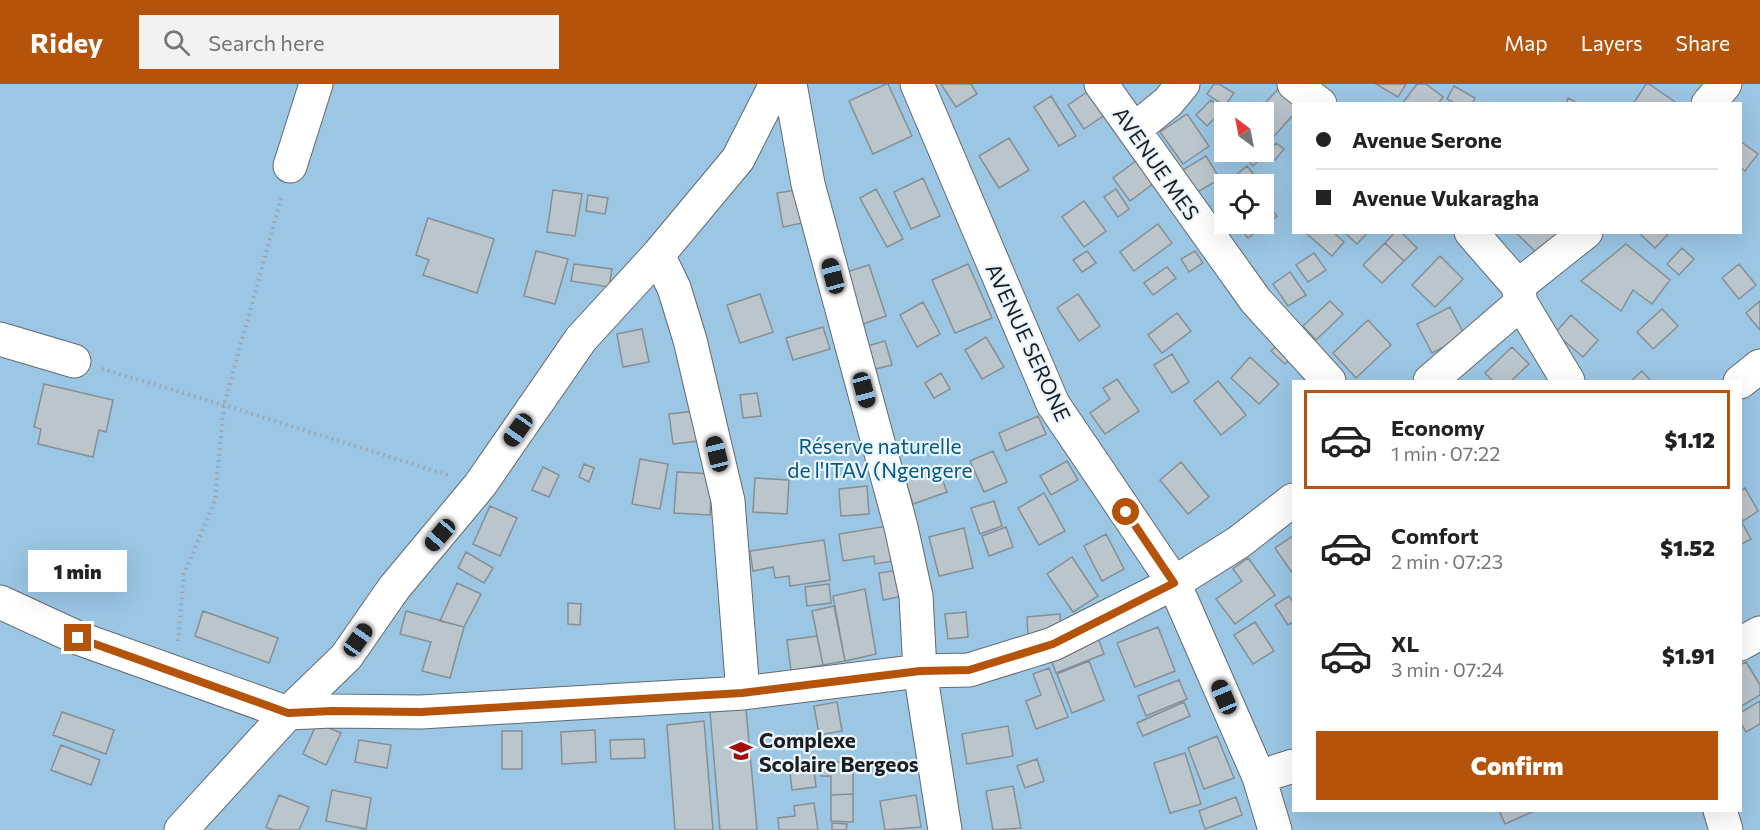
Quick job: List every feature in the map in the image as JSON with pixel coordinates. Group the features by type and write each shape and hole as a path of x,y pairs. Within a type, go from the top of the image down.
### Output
{"street":[{"path":"290,165 315,84"},
{"path":"181,830 288,713 346,657 394,588 480,485 581,339 658,255 738,159 776,84"},
{"path":"790,84 808,184 898,516 916,596 920,671 945,830"},
{"name":"AVENUE SERONE","path":"917,84 1053,404 1174,583 1259,777 1275,830"},
{"name":"AVENUE MES","path":"1101,84 1256,301 1328,380"},
{"path":"1134,130 1168,102 1183,84"},
{"path":"1294,84 1317,102"},
{"path":"1710,102 1725,84"},
{"path":"1473,234 1520,294 1567,380"},
{"path":"1431,380 1584,234"},
{"path":"658,255 674,288 690,340 728,501 742,693"},
{"path":"0,339 74,361"},
{"path":"1742,380 1760,366"},
{"path":"0,603 78,638 288,713 421,712 742,693 920,671 969,670 1053,644 1174,583 1239,543 1292,501"},
{"path":"1259,777 1292,766"},
{"path":"1721,812 1726,830"}],"path":[{"path":"176,673 184,574 215,500 224,405 290,165"},
{"path":"74,361 480,485"}],"green space":[{"name":"Réserve naturelle de l'ITAV (Ngengere","path":"0,84 1760,84 1760,830 0,830"}],"building":[{"path":"886,84 912,136 873,154 849,101"},
{"path":"941,84 971,84 977,94 956,107"},
{"path":"1214,84 1219,84 1234,93 1228,102 1219,102 1207,94"},
{"path":"1376,84 1406,84 1398,97"},
{"path":"1417,84 1426,84 1443,97 1439,102 1404,102"},
{"path":"1646,84 1649,84 1675,102 1634,102"},
{"path":"1096,86 1112,110 1084,129 1068,105"},
{"path":"1454,86 1475,98 1473,102 1452,102 1447,99"},
{"path":"1280,87 1292,103 1292,116 1274,136 1274,102 1266,102"},
{"path":"1051,96 1076,136 1059,146 1034,107"},
{"path":"1211,100 1214,103 1214,119 1207,126 1196,115"},
{"path":"1187,114 1209,146 1183,164 1160,132"},
{"path":"1009,138 1029,170 999,188 979,156"},
{"path":"1742,142 1758,154 1745,171 1742,169"},
{"path":"1276,143 1284,149 1275,160 1274,159"},
{"path":"1206,156 1217,174 1214,174 1214,182 1194,194 1181,171"},
{"path":"1140,158 1158,180 1130,201 1113,178"},
{"path":"1247,166 1253,174 1237,174"},
{"path":"923,178 940,216 911,229 894,192"},
{"path":"802,189 807,222 783,227 777,193"},
{"path":"876,189 903,239 887,247 860,198"},
{"path":"1116,189 1129,209 1118,217 1104,197"},
{"path":"553,190 582,194 575,236 547,232"},
{"path":"588,195 608,198 605,214 586,211"},
{"path":"1084,201 1106,231 1084,247 1062,217"},
{"path":"428,218 494,239 477,293 423,275 429,260 416,255"},
{"path":"1158,224 1172,243 1134,271 1120,252"},
{"path":"1307,234 1335,234 1344,242 1332,256"},
{"path":"1346,234 1366,234 1357,244"},
{"path":"1393,234 1403,234 1417,248 1404,261 1385,243"},
{"path":"1517,234 1556,234 1538,254"},
{"path":"1640,234 1668,234 1655,248"},
{"path":"1385,243 1404,261 1382,283 1363,265"},
{"path":"1626,244 1670,280 1652,304 1633,290 1621,311 1581,281"},
{"path":"1682,248 1694,259 1679,275 1667,264"},
{"path":"536,251 568,259 555,304 524,296"},
{"path":"1087,251 1096,263 1082,272 1073,260"},
{"path":"1195,251 1203,263 1189,272 1181,259"},
{"path":"1314,253 1326,270 1308,282 1296,265"},
{"path":"1440,256 1463,279 1435,307 1412,285"},
{"path":"574,264 612,269 609,287 571,281"},
{"path":"968,264 992,318 955,333 932,280"},
{"path":"1739,264 1756,285 1739,299 1722,278"},
{"path":"869,265 886,316 863,324 847,272"},
{"path":"1167,267 1176,278 1153,295 1144,283"},
{"path":"1290,272 1306,295 1288,306 1273,284"},
{"path":"760,294 773,332 740,343 727,305"},
{"path":"1078,294 1100,326 1079,341 1057,308"},
{"path":"1330,301 1343,314 1316,340 1303,326"},
{"path":"1760,301 1760,330 1746,313"},
{"path":"923,302 940,334 917,347 900,315"},
{"path":"1450,307 1465,336 1432,353 1417,324"},
{"path":"1662,309 1678,326 1653,349 1637,332"},
{"path":"1177,313 1191,331 1162,353 1148,335"},
{"path":"1571,315 1598,340 1583,357 1555,333"},
{"path":"1368,320 1391,345 1356,378 1333,353"},
{"path":"823,327 830,349 793,360 786,338"},
{"path":"642,329 649,362 623,367 617,334"},
{"path":"986,337 1004,367 982,379 965,350"},
{"path":"885,341 892,365 871,370 864,347"},
{"path":"1282,341 1295,353 1285,364 1271,351"},
{"path":"1512,347 1529,364 1512,380 1492,380 1485,373"},
{"path":"1172,354 1189,382 1172,393 1154,365"},
{"path":"1250,357 1279,384 1259,404 1231,378"},
{"path":"1642,371 1650,380 1632,380"},
{"path":"941,373 950,389 934,398 925,383"},
{"path":"1117,379 1139,411 1105,434 1090,413 1110,399 1103,388"},
{"path":"1218,381 1246,415 1221,435 1194,401"},
{"path":"44,384 113,400 106,432 99,430 93,457 38,444 41,429 34,427"},
{"path":"757,393 761,416 743,418 740,395"},
{"path":"695,411 699,441 673,444 669,414"},
{"path":"1038,416 1046,434 1006,451 999,433"},
{"path":"993,451 1007,482 984,492 970,461"},
{"path":"640,459 668,464 660,509 632,504"},
{"path":"1067,461 1078,480 1051,495 1040,476"},
{"path":"1181,462 1209,497 1188,514 1160,480"},
{"path":"584,464 594,468 589,482 579,477"},
{"path":"937,465 947,492 913,504 904,477"},
{"path":"543,467 559,475 549,497 532,490"},
{"path":"677,472 712,474 710,515 674,513"},
{"path":"755,478 789,480 787,514 753,512"},
{"path":"867,486 869,514 841,516 839,489"},
{"path":"1745,488 1758,511 1743,521 1742,519 1742,490"},
{"path":"1044,493 1065,531 1039,545 1018,508"},
{"path":"994,501 1002,526 980,534 971,508"},
{"path":"490,506 517,518 500,556 473,544"},
{"path":"1742,523 1751,539 1742,544"},
{"path":"893,525 899,560 875,564 874,556 843,561 839,534"},
{"path":"1006,527 1013,547 989,556 982,536"},
{"path":"964,528 973,568 939,576 929,537"},
{"path":"1106,534 1124,569 1102,581 1084,546"},
{"path":"1292,537 1292,573 1275,548"},
{"path":"824,540 830,580 790,586 789,576 775,578 773,567 753,571 750,551"},
{"path":"466,552 493,568 484,583 458,568"},
{"path":"1072,557 1098,596 1073,612 1047,574"},
{"path":"1248,558 1275,595 1235,624 1216,599 1242,581 1233,569"},
{"path":"898,570 903,596 883,600 879,573"},
{"path":"457,583 481,594 464,627 440,621"},
{"path":"829,584 831,603 807,606 805,587"},
{"path":"865,589 876,654 845,661 833,596"},
{"path":"1289,596 1292,600 1292,623 1288,625 1275,605"},
{"path":"568,603 581,604 580,625 568,624"},
{"path":"834,606 845,661 823,665 812,611"},
{"path":"203,611 278,638 269,663 195,636"},
{"path":"406,611 464,627 450,678 422,671 431,642 400,634"},
{"path":"966,612 968,637 948,639 945,614"},
{"path":"1060,614 1061,633 1028,636 1027,617"},
{"path":"1255,622 1274,651 1253,664 1234,635"},
{"path":"1158,627 1175,671 1135,687 1117,643"},
{"path":"1097,635 1104,654 1056,673 1049,654"},
{"path":"817,636 823,665 791,671 787,640"},
{"path":"1089,661 1104,700 1072,713 1057,674"},
{"path":"1746,662 1760,685 1760,695 1742,706 1742,664"},
{"path":"1049,668 1068,717 1036,729 1026,701 1041,695 1033,674"},
{"path":"1179,680 1187,699 1146,716 1138,696"},
{"path":"1760,701 1760,724 1746,732 1742,725 1742,712"},
{"path":"837,702 842,731 819,735 814,706"},
{"path":"1184,702 1190,716 1143,736 1137,723"},
{"path":"746,709 757,830 720,830 710,712"},
{"path":"62,712 114,730 106,754 53,735"},
{"path":"704,721 713,830 675,830 667,725"},
{"path":"317,723 341,733 326,765 303,754"},
{"path":"1008,726 1013,756 967,764 962,734"},
{"path":"595,730 596,762 562,764 561,732"},
{"path":"502,731 522,731 522,769 502,769"},
{"path":"1217,736 1234,778 1204,789 1188,748"},
{"path":"644,739 645,758 611,759 610,740"},
{"path":"359,740 391,745 387,768 355,762"},
{"path":"61,745 100,760 91,785 51,770"},
{"path":"1185,753 1201,804 1170,813 1154,763"},
{"path":"1037,759 1044,781 1025,788 1017,766"},
{"path":"821,762 853,762 853,794 831,795 831,776 821,776"},
{"path":"813,763 816,787 792,790 789,765"},
{"path":"1013,786 1021,828 993,830 986,791"},
{"path":"332,790 371,798 366,829 326,821"},
{"path":"853,794 853,822 831,821 831,795"},
{"path":"279,795 309,807 299,830 273,830 266,827"},
{"path":"916,795 921,827 885,830 880,801"},
{"path":"1236,797 1242,815 1205,829 1199,811"},
{"path":"814,803 818,830 779,830 778,818 795,816 794,806"},
{"path":"1500,812 1532,812 1505,824"},
{"path":"832,823 847,824 846,830 832,830"}],"place":[{"name":"Complexe Scolaire Bergeos","path":"741,751"}],"route":[{"path":"78,638 288,713 421,712 742,693 920,671 969,670 1053,644 1174,583 1126,512"}]}
